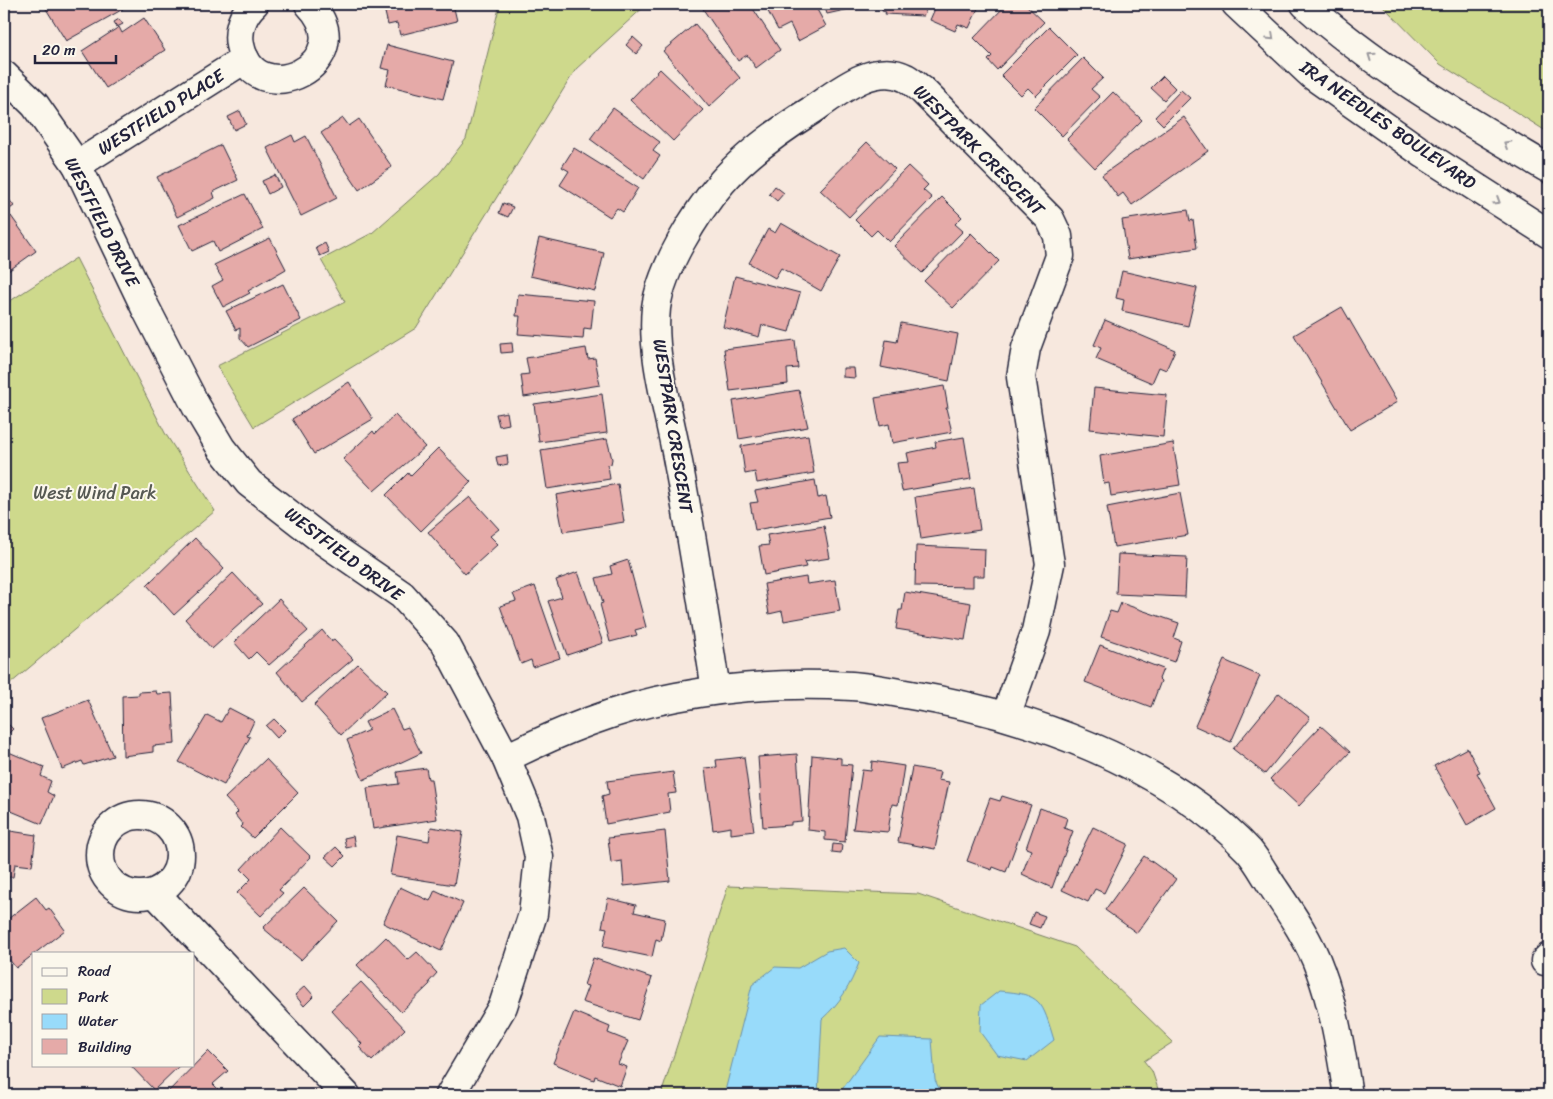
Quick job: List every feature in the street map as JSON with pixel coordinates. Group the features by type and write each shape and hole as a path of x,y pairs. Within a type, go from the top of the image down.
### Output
{"street":[{"path":"254,4 243,17 238,37 245,60 255,70 278,79 287,79 305,72 318,60 324,41 322,21 309,4"},
{"name":"IRA NEEDLES BOULEVARD","path":"1236,4 1312,75 1424,154 1549,234"},
{"path":"1305,4 1337,32 1439,104 1549,169"},
{"name":"WESTFIELD PLACE","path":"77,165 245,60"},
{"name":"WESTPARK CRESCENT","path":"716,690 698,573 658,351 656,308 668,266 690,228 722,182 774,135 847,86 868,76 890,74 906,78 922,90 1050,219 1058,236 1060,256 1026,348 1021,377 1050,564 1036,631 1006,716"},
{"name":"WESTFIELD DRIVE","path":"4,75 35,105 77,165 145,307 196,406 221,448 249,483 325,542 402,595 445,643 506,758 530,816 539,857 533,914 503,1006 450,1095"},
{"path":"506,758 545,738 600,716 675,697 716,690 853,686 929,698 1006,716 1070,737 1143,772 1201,809 1250,852 1289,910 1319,968 1330,1004 1348,1095"},
{"path":"155,893 346,1095"}],"green space":[{"path":"500,4 647,4 576,69 416,328 254,427 217,366 345,302 321,260 372,233 439,174 466,139"},
{"path":"1381,4 1549,4 1549,133 1440,64"},
{"name":"West Wind Park","path":"76,258 165,433 215,511 4,689 4,305"},
{"path":"728,886 918,894 1075,947 1173,1042 1144,1061 1152,1071 1160,1095 661,1095"}],"water":[{"path":"844,948 859,963 844,994 822,1019 818,1095 724,1095 752,985 775,967 798,968 827,951"},
{"path":"999,991 1024,994 1038,1002 1043,1008 1054,1040 1027,1061 997,1055 980,1032 981,1005"},
{"path":"880,1037 932,1039 935,1080 942,1095 838,1095"}],"building":[{"path":"43,4 120,4 123,9 66,41"},
{"path":"383,4 453,4 457,21 400,35 397,23 388,25"},
{"path":"712,4 750,4 780,50 756,68 747,55 738,61 703,9"},
{"path":"764,4 814,4 826,26 798,41 790,24 778,30"},
{"path":"824,4 872,4 827,14"},
{"path":"882,4 926,4 925,14 923,16 885,14 886,12 882,11"},
{"path":"937,4 980,4 969,28 958,24 955,31 930,20"},
{"path":"1007,4 1025,4 1044,22 997,70 988,60 992,56 974,38"},
{"path":"144,18 165,50 106,88 82,51 119,27 122,33"},
{"path":"119,19 123,24 117,27 114,22"},
{"path":"695,24 740,78 709,107 663,51"},
{"path":"1049,27 1077,55 1036,96 1028,88 1021,95 1001,75"},
{"path":"633,37 643,46 636,54 626,45"},
{"path":"387,45 453,62 443,99 386,85 390,70 381,68"},
{"path":"1083,58 1103,78 1091,89 1100,97 1062,136 1034,108"},
{"path":"660,69 703,110 673,141 630,100"},
{"path":"1163,76 1175,88 1164,100 1151,88"},
{"path":"1181,90 1190,98 1163,125 1155,117"},
{"path":"1113,92 1142,120 1095,168 1067,139"},
{"path":"613,108 660,142 653,151 660,156 644,179 590,139"},
{"path":"240,111 246,124 234,130 228,117"},
{"path":"1184,117 1208,151 1132,205 1123,193 1118,197 1102,175"},
{"path":"343,118 349,126 359,119 392,167 359,190 321,133"},
{"path":"292,135 295,142 306,136 337,198 301,216 267,148"},
{"path":"867,142 895,169 849,217 820,190"},
{"path":"221,145 238,180 213,192 215,198 177,217 157,177"},
{"path":"574,148 638,188 623,212 617,208 610,217 560,185 569,171 562,167"},
{"path":"908,166 928,185 923,190 932,198 889,242 877,230 871,236 855,220"},
{"path":"275,175 281,187 268,194 262,181"},
{"path":"775,186 784,193 777,201 769,194"},
{"path":"4,193 14,206 4,213"},
{"path":"245,194 263,229 218,252 213,241 192,251 179,225"},
{"path":"942,197 962,217 955,224 963,231 922,273 894,246"},
{"path":"503,203 513,207 508,217 499,213"},
{"path":"1188,210 1190,221 1193,220 1197,248 1128,259 1122,220"},
{"path":"11,216 36,251 4,274 4,221"},
{"path":"781,223 840,257 821,291 781,268 775,278 749,263 768,229 775,233"},
{"path":"971,233 999,261 953,308 924,281"},
{"path":"270,238 286,269 248,291 250,293 223,307 212,286 223,280 214,265"},
{"path":"539,238 604,253 595,291 530,276"},
{"path":"325,243 329,252 320,256 316,248"},
{"path":"1122,271 1197,288 1188,326 1122,311 1124,300 1116,298"},
{"path":"735,276 800,293 789,332 762,325 759,337 723,327"},
{"path":"283,284 301,320 248,347 240,338 240,328 236,330 226,311"},
{"path":"518,294 594,301 591,329 584,328 583,339 518,334 520,316 516,316"},
{"path":"1342,307 1397,402 1350,430 1294,335"},
{"path":"1105,320 1175,350 1166,370 1159,367 1152,383 1096,359 1101,348 1094,345"},
{"path":"901,323 958,334 949,381 881,367 886,340 897,342"},
{"path":"795,340 798,368 787,369 788,384 730,391 724,349"},
{"path":"512,343 513,352 501,353 500,344"},
{"path":"586,348 588,359 595,358 600,385 524,397 521,375 529,374 526,358"},
{"path":"843,368 854,368 855,378 843,377"},
{"path":"349,382 373,419 314,454 292,419"},
{"path":"944,386 948,408 946,408 952,432 892,443 889,424 880,426 875,398"},
{"path":"1094,388 1167,395 1163,437 1090,429"},
{"path":"799,390 808,427 739,439 733,401"},
{"path":"602,394 607,433 539,442 534,404"},
{"path":"507,412 509,424 499,426 496,414"},
{"path":"395,415 425,447 374,491 343,459 373,431 375,434"},
{"path":"808,435 814,473 757,483 755,472 745,474 741,446"},
{"path":"964,437 971,479 902,491 897,463 909,462 907,453 936,447 935,442"},
{"path":"607,439 612,459 611,464 608,465 610,479 547,489 541,450"},
{"path":"1173,443 1180,485 1111,496 1109,483 1104,484 1100,456"},
{"path":"438,448 471,482 421,531 386,495 408,473 410,476"},
{"path":"507,455 508,464 498,466 496,457"},
{"path":"815,480 818,498 826,496 830,517 755,530 750,503 758,502 755,491"},
{"path":"618,484 624,522 563,532 556,495"},
{"path":"974,488 980,530 921,539 915,497"},
{"path":"1180,493 1188,535 1114,547 1107,507"},
{"path":"470,497 499,529 490,536 498,544 465,574 428,532"},
{"path":"824,526 830,558 804,562 806,567 764,575 759,546 769,545 767,535"},
{"path":"195,538 224,569 174,615 147,585"},
{"path":"916,546 985,549 984,576 973,576 973,587 915,586"},
{"path":"1118,554 1187,557 1185,597 1116,594"},
{"path":"628,560 646,627 635,630 637,635 610,642 600,604 603,603 596,578 612,574 610,566"},
{"path":"578,572 603,643 567,655 548,601 562,597 556,580"},
{"path":"233,573 262,604 212,649 185,619"},
{"path":"806,577 807,584 835,580 840,611 784,621 782,611 769,614 764,584"},
{"path":"535,586 560,658 533,667 531,660 521,664 500,606 516,601 513,594"},
{"path":"905,592 971,603 965,640 896,629 899,610 902,610"},
{"path":"279,599 308,631 269,665 256,652 249,659 234,642"},
{"path":"1121,603 1179,623 1174,638 1181,641 1174,662 1101,637 1110,611 1117,613"},
{"path":"322,630 331,641 334,639 353,659 302,702 277,672"},
{"path":"1100,645 1163,669 1159,679 1161,681 1151,707 1085,682"},
{"path":"1224,660 1260,676 1231,742 1195,726"},
{"path":"358,664 387,692 341,735 314,705"},
{"path":"156,691 157,694 172,693 175,744 153,746 153,752 123,756 122,696"},
{"path":"1279,693 1310,718 1265,774 1233,749"},
{"path":"88,700 113,756 84,765 82,761 62,769 41,718"},
{"path":"229,708 254,721 247,736 250,737 224,785 179,762 207,715 221,722"},
{"path":"392,709 402,729 408,727 421,753 363,780 347,740 369,730 365,722"},
{"path":"274,719 285,730 277,738 266,726"},
{"path":"6,722 13,729 5,737 4,723"},
{"path":"1321,726 1350,752 1299,806 1270,779"},
{"path":"1467,748 1480,772 1477,773 1496,808 1467,825 1434,766"},
{"path":"4,750 44,767 41,776 51,781 47,792 54,796 42,824 4,808"},
{"path":"797,754 802,821 791,822 791,825 763,827 758,757"},
{"path":"812,755 841,758 841,764 852,765 845,842 825,840 825,832 808,830"},
{"path":"744,757 754,831 731,834 731,827 713,830 705,768 717,767 716,760"},
{"path":"266,759 298,793 253,838 241,827 243,825 235,815 238,812 225,798"},
{"path":"872,761 904,766 898,805 892,804 888,832 853,829 862,770 871,771"},
{"path":"912,767 940,772 938,780 949,782 935,849 898,842"},
{"path":"426,768 428,779 431,779 437,819 373,829 367,788 399,784 397,772"},
{"path":"673,772 676,793 668,794 670,812 606,824 602,796 609,794 607,781"},
{"path":"1002,796 1031,805 1006,872 993,867 992,870 967,861 990,798 1000,801"},
{"path":"1040,808 1067,818 1064,828 1073,831 1052,888 1022,874 1031,850 1026,848"},
{"path":"280,827 311,857 279,890 283,893 261,916 237,893 251,879 241,869"},
{"path":"431,827 463,832 454,885 390,875 397,835 429,841"},
{"path":"1093,827 1128,844 1104,893 1095,889 1088,902 1062,890"},
{"path":"4,830 36,835 32,866 15,864 13,877 9,877 7,893 4,892"},
{"path":"665,831 670,881 624,886 622,861 611,863 608,838"},
{"path":"353,836 355,846 346,848 344,838"},
{"path":"833,844 842,845 841,853 832,852"},
{"path":"336,847 345,856 335,866 325,857"},
{"path":"1144,856 1176,879 1137,933 1105,910"},
{"path":"400,887 430,901 435,890 463,903 441,951 383,923"},
{"path":"304,888 338,921 301,960 263,928"},
{"path":"36,897 46,910 49,908 65,930 37,952 32,952 32,956 16,968 4,953 8,950 4,944 4,922"},
{"path":"608,898 636,905 634,912 665,919 661,941 656,939 652,957 603,947 607,928 602,927"},
{"path":"1034,912 1045,916 1040,928 1029,924"},
{"path":"386,937 408,960 417,952 437,973 429,982 430,984 401,1012 357,965"},
{"path":"593,958 652,978 638,1020 582,1002 588,986 584,985"},
{"path":"361,982 405,1029 372,1061 359,1047 362,1044 331,1010"},
{"path":"305,986 314,996 304,1006 295,995"},
{"path":"574,1012 610,1027 608,1033 628,1041 618,1064 627,1067 620,1086 595,1076 594,1080 553,1063"},
{"path":"208,1051 228,1071 213,1084 218,1089 215,1095 165,1095 195,1066"},
{"path":"131,1066 179,1066 154,1090"}]}
